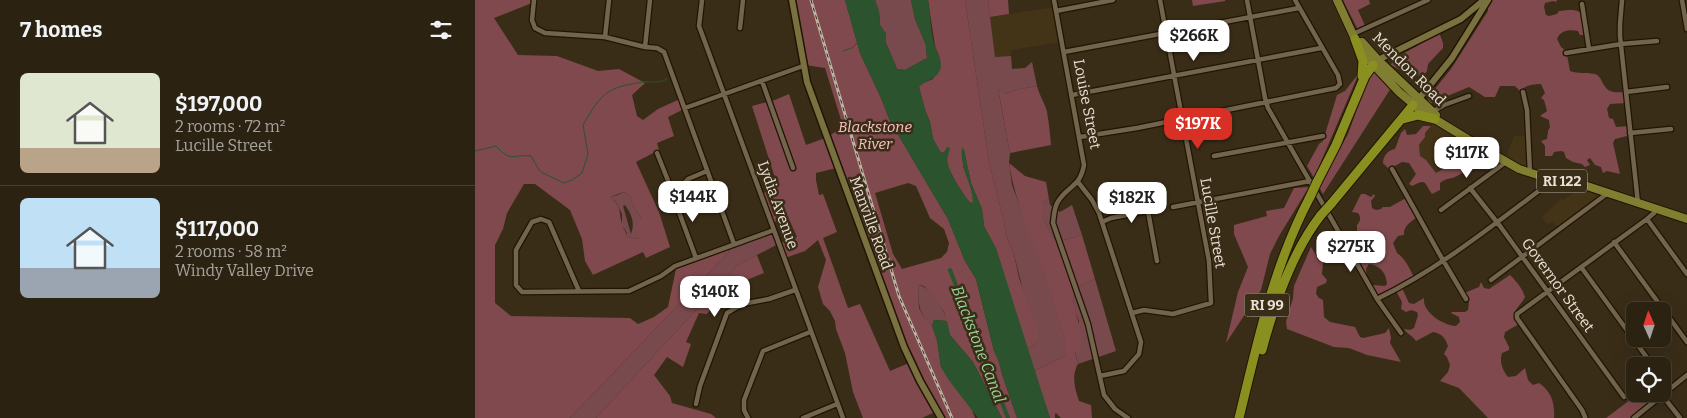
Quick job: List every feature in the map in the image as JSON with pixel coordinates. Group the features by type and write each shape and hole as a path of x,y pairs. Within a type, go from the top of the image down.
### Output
{"highway":[{"path":"1354,37 1363,64 1359,88"},
{"name":"RI 99","path":"1239,418 1273,282 1287,244 1310,197 1313,182 1337,145 1359,88 1366,74 1375,63"},
{"name":"RI 99","path":"1245,418 1261,352 1278,300 1310,231 1321,215 1416,102"},
{"path":"1395,126 1405,118 1413,115 1434,115"}],"main road":[{"name":"Manville Road","path":"792,0 807,82 904,347 920,381 941,418"},
{"name":"Mendon Road","path":"1337,0 1354,37 1375,63 1416,102 1446,125 1506,162 1530,173 1587,186 1687,219"},
{"path":"1375,63 1455,23 1484,0"},
{"path":"1416,102 1456,52 1488,0"}],"street":[{"path":"534,0 531,20 535,28 545,33 605,37 645,47 657,48 664,52 734,244"},
{"path":"605,37 609,0"},
{"path":"645,47 650,0"},
{"name":"Lydia Avenue","path":"702,0 699,26 843,418"},
{"path":"739,28 743,0"},
{"name":"Louise Street","path":"1054,0 1085,165 1078,182"},
{"path":"1056,11 1113,0"},
{"name":"Lucille Street","path":"1132,313 1144,310 1173,314 1211,303 1209,261 1160,0"},
{"path":"1247,0 1266,102 1287,142 1313,182 1321,200 1377,299 1401,333"},
{"path":"1080,137 1137,128 1333,89 1339,86 1341,81 1338,75 1295,0"},
{"path":"1412,0 1414,6"},
{"path":"1354,37 1428,0"},
{"path":"1622,0 1621,44 1638,203"},
{"path":"1682,0 1685,6 1687,29"},
{"path":"1583,4 1589,49"},
{"path":"1064,52 1299,8"},
{"path":"1566,53 1621,44 1657,41"},
{"path":"1072,95 1321,48"},
{"path":"685,108 803,66"},
{"path":"762,81 793,168"},
{"path":"1626,92 1667,87"},
{"path":"1523,92 1527,110 1530,173"},
{"path":"1434,115 1444,105 1469,96"},
{"path":"1630,133 1671,129"},
{"path":"1214,156 1323,136"},
{"path":"657,153 669,183 677,191 679,212 696,258"},
{"path":"1441,210 1506,162"},
{"path":"1392,169 1466,299"},
{"path":"677,191 688,179 707,171"},
{"path":"1377,299 1443,261 1548,184 1550,179"},
{"path":"1100,376 1124,371 1139,354 1141,342 1096,206 1078,182 1059,200 1054,212 1053,223 1087,324 1103,395 1115,409 1128,418"},
{"path":"1173,207 1313,182"},
{"name":"Governor Street","path":"1470,188 1624,397"},
{"path":"1491,280 1608,193"},
{"path":"1101,222 1111,218 1157,209"},
{"path":"1585,417 1582,410 1516,317 1519,312 1647,219 1657,209"},
{"path":"1148,211 1157,261"},
{"path":"579,291 549,222 541,219 532,222 516,250 516,285 522,292 579,291 629,290 661,276 675,266 774,230"},
{"path":"1647,219 1687,274"},
{"path":"1614,242 1687,342"},
{"path":"1581,267 1646,357"},
{"path":"696,404 700,386 727,313 741,304 769,299 795,290"},
{"path":"748,418 744,410 744,400 763,351 810,332"},
{"path":"1671,388 1687,375"},
{"path":"1634,418 1654,402"},
{"path":"1667,402 1680,418"},
{"path":"803,418 837,404"}],"shaded area":[{"path":"845,0 875,0 879,12 880,25 886,34 886,43 897,69 905,70 927,58 926,45 915,19 911,0 928,0 932,36 940,58 941,67 936,75 919,87 930,122 933,139 941,153 947,147 950,148 947,160 949,168 961,191 971,203 973,202 972,195 962,161 962,147 964,150 971,183 982,209 984,226 996,248 1050,418 1017,418 994,351 976,279 965,261 948,219 890,121 860,53"},
{"path":"875,0 911,0 915,19 926,45 927,58 905,70 897,69 886,43 886,34 880,25 879,12"},
{"path":"965,0 988,0 995,57 1011,56 1012,69 1025,68 1032,62 1037,86 1006,94 998,89 1010,153 1009,163 1012,185 1054,299 1066,345 1066,355 1034,371 1027,349 1036,343 1014,254 1006,236 989,162"},
{"path":"1055,7 1061,42 1011,50 1011,56 995,57 990,17"},
{"path":"1437,120 1476,147 1472,158 1460,160 1436,173 1426,160 1420,156 1419,146 1425,137 1425,133"},
{"path":"1528,135 1530,174 1504,162 1514,136"},
{"path":"1582,187 1607,195 1560,231 1553,222 1548,224 1545,222 1542,217 1561,199 1564,200"},
{"path":"624,192 630,196 633,206 641,218 638,239 627,237 627,233 622,225 622,214 616,202 610,197","holes":["625,205 633,223 631,234 623,206"]},
{"path":"1049,199 1050,205 1060,212 1072,205 1082,235 1060,241 1054,239 1043,219 1043,202"},
{"path":"775,230 780,243 736,266 723,284 709,296 596,418 570,418 729,252 728,247"},
{"path":"1095,279 1116,351 1078,364 1075,351 1079,321 1074,309 1074,289"},
{"path":"919,285 929,290 933,295 943,310 947,321 934,320 932,326 927,321 920,308"},
{"path":"934,320 947,321 950,335 973,362 1002,418 978,418 948,379 941,367 937,340 932,326"}],"green space":[{"path":"475,0 533,0 532,3 494,18 518,55 557,56 598,71 619,69 645,83 632,95 637,116 643,120 658,109 680,99 684,109 668,117 674,136 657,143 659,150 636,162 659,212 670,247 646,258 643,252 593,275 585,261 582,239 570,210 535,184 524,184 507,213 503,229 495,245 495,303 511,316 630,318 638,324 654,317 668,307 676,269 728,247 729,252 570,418 475,418","holes":["624,192 630,196 633,206 641,218 635,228 639,235 638,239 627,237 623,228 619,207 610,197"]},
{"name":"Blackstone River","path":"795,0 845,0 860,53 890,121 948,219 965,261 976,279 994,351 1017,418 1002,418 973,362 950,335 944,312 938,302 924,286 919,285 919,308 932,326 937,340 941,367 972,410 975,418 939,418 935,412 922,418 863,418 853,392 845,353 835,321 830,311 823,304 818,287 826,260 818,240 805,251 785,258 780,243 797,237 788,217 772,223 761,194 778,187 752,106 789,94 806,145 832,134 842,123 825,68 805,65","holes":["836,168 842,183 855,179 860,192 848,197 909,363 890,371 860,304 848,308 823,238 837,232 823,194 819,195 816,173","908,183 916,186 930,218 944,229 949,243 947,252 941,258 902,269 893,254 875,193"]},
{"path":"928,0 965,0 989,162 1006,236 1014,254 1019,278 1038,332 1036,343 1027,349 996,249 984,226 982,209 971,183 964,150 963,166 973,193 973,202 971,203 962,192 949,169 947,157 949,151 941,153 933,139 930,122 919,87 921,84 933,79 940,59 935,46"},
{"path":"988,0 1008,0 1009,14 990,17"},
{"path":"1192,0 1225,0 1225,1 1193,6"},
{"path":"1343,0 1369,0 1370,4 1358,10 1366,28 1359,32"},
{"path":"1487,0 1557,0 1556,2 1545,3 1546,15 1549,16 1557,14 1559,11 1570,10 1586,16 1587,35 1580,35 1578,31 1569,30 1560,34 1557,39 1561,47 1569,53 1567,55 1570,71 1597,75 1610,91 1625,92 1626,103 1610,104 1607,109 1609,118 1613,119 1616,127 1630,126 1631,135 1615,139 1613,143 1620,174 1607,171 1603,173 1601,167 1595,165 1590,158 1587,160 1590,165 1585,167 1566,158 1564,152 1561,151 1554,152 1552,156 1545,156 1545,146 1541,141 1547,139 1550,127 1549,120 1540,116 1547,111 1544,100 1541,98 1545,93 1541,84 1530,85 1520,91 1515,86 1500,86 1495,97 1485,97 1469,87 1430,105 1428,99 1430,95 1451,69 1488,11"},
{"path":"1439,32 1443,48 1428,64 1424,75 1411,74 1391,65 1393,59"},
{"path":"1374,72 1391,88 1323,194 1319,187 1348,134 1370,73"},
{"path":"1359,73 1314,178 1307,166 1319,144 1323,141 1337,95 1345,91"},
{"path":"1037,86 1047,112 1051,145 1010,153 998,88 1006,94"},
{"path":"1423,126 1431,126 1419,145 1420,156 1426,160 1436,173 1460,160 1468,160 1471,165 1457,176 1440,183 1440,190 1432,194 1423,182 1412,186 1409,184 1416,174 1409,163 1402,162 1389,169 1383,163 1386,154 1395,149 1401,133 1405,129 1407,135 1416,134"},
{"path":"1009,163 1025,176 1046,182 1049,199 1043,202 1043,219 1054,239 1060,241 1082,235 1095,279 1074,289 1074,305 1081,330 1081,344 1079,350 1075,352 1078,364 1074,382 1079,401 1091,405 1092,418 1061,418 1056,413 1055,418 1050,418 1034,371 1066,355 1065,344 1052,294 1018,201"},
{"path":"1309,187 1270,254 1261,290 1226,343 1238,292 1248,267 1234,234 1234,225 1267,216 1266,211 1284,208 1294,188"},
{"path":"1361,194 1371,197 1374,194 1375,196 1371,201 1372,208 1376,210 1390,207 1406,198 1417,217 1406,227 1404,235 1398,236 1393,243 1397,253 1405,261 1415,279 1402,288 1409,303 1414,304 1424,298 1426,308 1430,313 1445,323 1456,326 1460,322 1459,317 1451,313 1468,310 1469,302 1462,294 1479,287 1481,282 1484,288 1489,289 1510,275 1519,285 1525,297 1515,312 1519,324 1505,332 1504,337 1509,350 1502,353 1502,366 1508,377 1516,376 1525,368 1528,380 1533,385 1539,383 1547,390 1553,403 1554,418 1488,418 1459,388 1440,381 1448,372 1450,365 1444,354 1448,346 1446,340 1443,336 1433,332 1416,341 1404,329 1410,330 1414,328 1418,315 1417,312 1411,310 1406,312 1401,309 1402,302 1396,291 1379,300 1353,260 1362,255 1368,247 1363,234 1357,232 1360,216 1358,213 1352,212","holes":["1369,264 1384,273 1387,284 1385,286 1372,285 1367,278 1366,269"]},
{"path":"1311,247 1319,260 1323,262 1322,274 1327,280 1326,283 1317,287 1316,294 1323,300 1324,317 1330,322 1355,327 1360,337 1363,338 1385,333 1389,328 1390,343 1401,362 1367,355 1349,348 1334,347 1287,329 1286,322 1293,298 1294,286"},
{"path":"757,255 764,273 727,288 723,284 736,266"},
{"path":"709,296 713,305 707,314 699,313 686,342 691,344 683,367 667,357 654,375 670,396 672,403 711,414 716,418 596,418"},
{"path":"1627,402 1654,402 1634,418 1606,418"}],"waterway":[{"path":"843,51 852,48 857,43"},
{"path":"475,151 496,146 512,157 531,156 539,170 564,183 582,173 588,154 583,125 600,99 621,86 667,79"},
{"name":"Blackstone Canal","path":"950,270 1008,418"}],"railway":[{"path":"811,0 899,296 952,418"}]}
